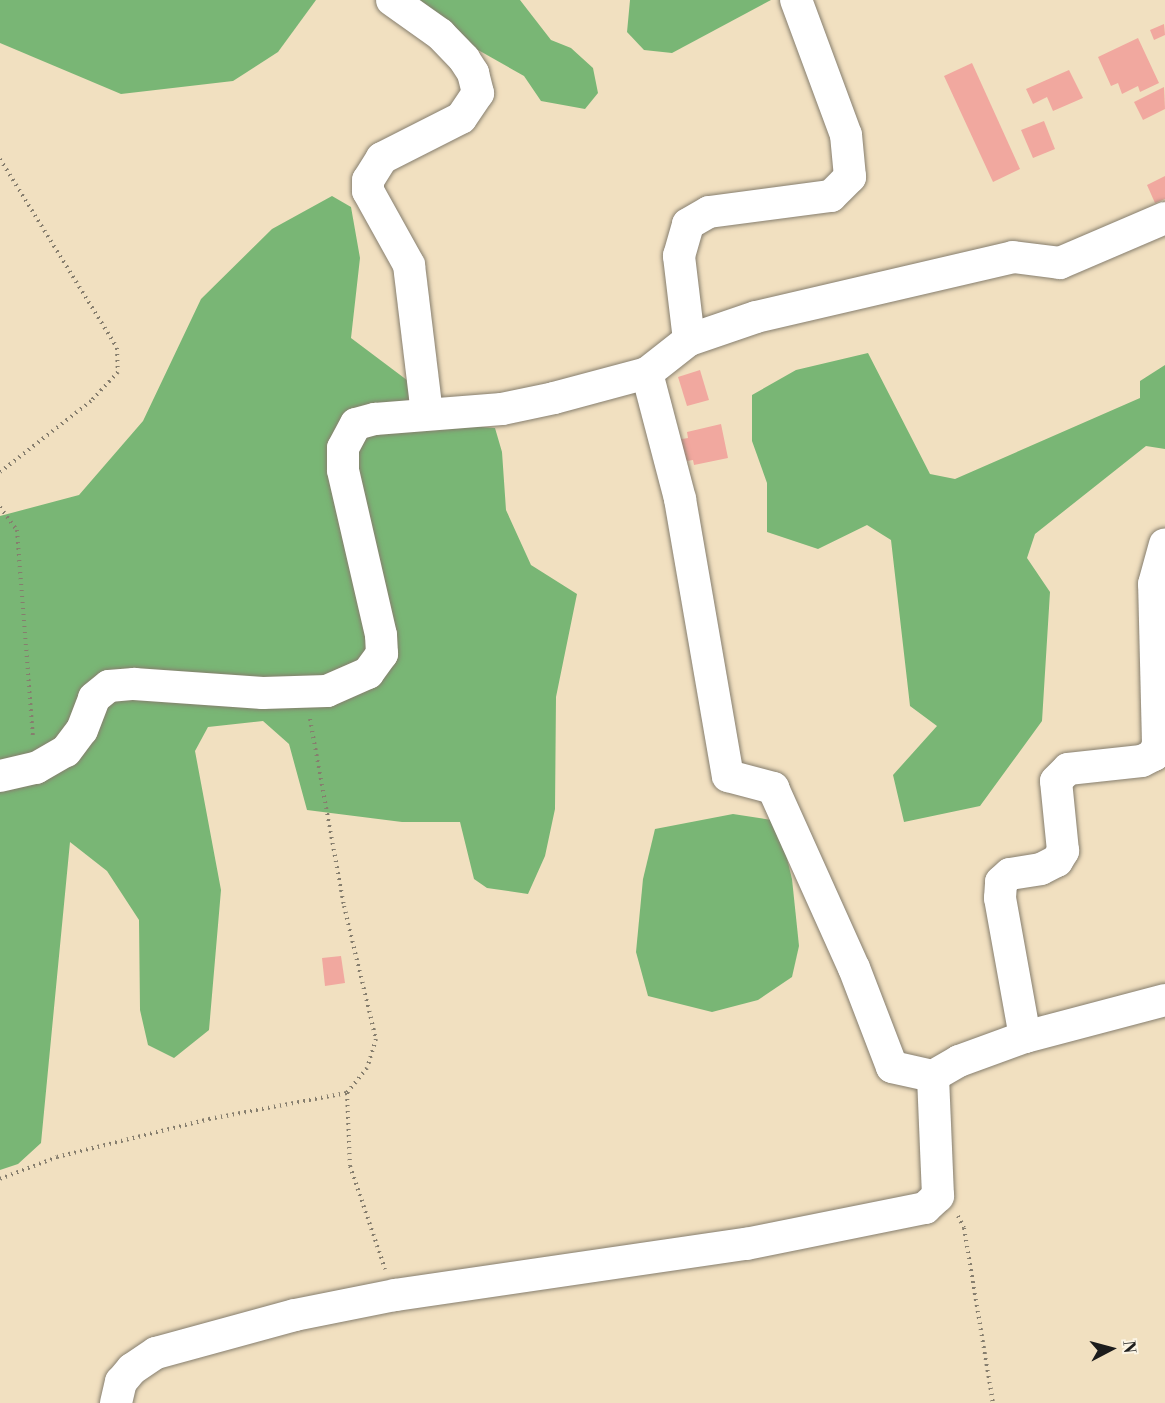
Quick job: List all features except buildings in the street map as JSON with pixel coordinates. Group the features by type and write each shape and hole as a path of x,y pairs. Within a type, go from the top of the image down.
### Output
{"street":[{"path":"392,0 440,34 464,59 473,73 478,93 461,118 382,158 368,180 368,191 409,266 427,414"},
{"path":"689,340 679,256 688,224 709,212 831,196 850,177 846,135 796,0"},
{"path":"0,776 36,768 66,751 82,730 94,698 109,686 263,693 327,691 352,682 368,673 382,654 381,635 343,470 347,434 356,424 375,419 502,409 647,373 689,340 756,317 1013,257 1059,263 1165,218"},
{"path":"647,373 680,499 728,776 773,788 854,968 892,1067 933,1076 959,1061 1025,1037 1165,1000"},
{"path":"1025,1037 1000,897 1001,882 1010,874 1041,869 1057,861 1063,851 1056,781 1068,769 1142,761 1154,755 1158,744 1154,584 1165,544"},
{"path":"116,1403 121,1382 132,1368 156,1353 295,1315 395,1295 746,1244 926,1208 938,1197 933,1076"}],"path":[{"path":"0,159 117,348 118,372 91,401 0,472"},
{"path":"0,507 17,530 36,768"},
{"path":"307,691 344,906 375,1039 367,1068 347,1094 350,1166 395,1295"},
{"path":"0,1179 57,1157 208,1119 347,1094"},
{"path":"938,1197 950,1201 964,1228 993,1403"}],"green space":[{"path":"0,0 316,0 278,52 233,81 121,94 0,43"},
{"path":"414,0 520,0 551,40 571,48 593,68 598,93 585,109 541,101 524,76 471,46"},
{"path":"630,0 771,0 672,53 644,50 627,32"},
{"path":"332,196 351,207 360,258 351,338 468,426 495,428 502,452 506,510 531,565 577,594 556,697 555,809 545,856 528,894 487,888 474,879 460,822 402,822 307,810 289,744 263,721 208,727 195,751 221,890 209,1030 174,1058 148,1045 140,1010 139,920 107,871 70,842 41,1143 18,1164 0,1170 0,516 79,495 143,421 201,299 272,229"},
{"path":"868,353 930,474 955,479 1140,398 1140,381 1165,365 1165,449 1146,446 1035,534 1027,558 1050,592 1042,721 980,806 904,822 893,775 937,726 910,706 891,540 867,525 818,549 767,532 767,483 752,441 752,395 796,370"},
{"path":"733,814 778,821 792,879 799,946 792,977 758,1000 712,1012 648,996 636,952 643,879 655,829"}]}
